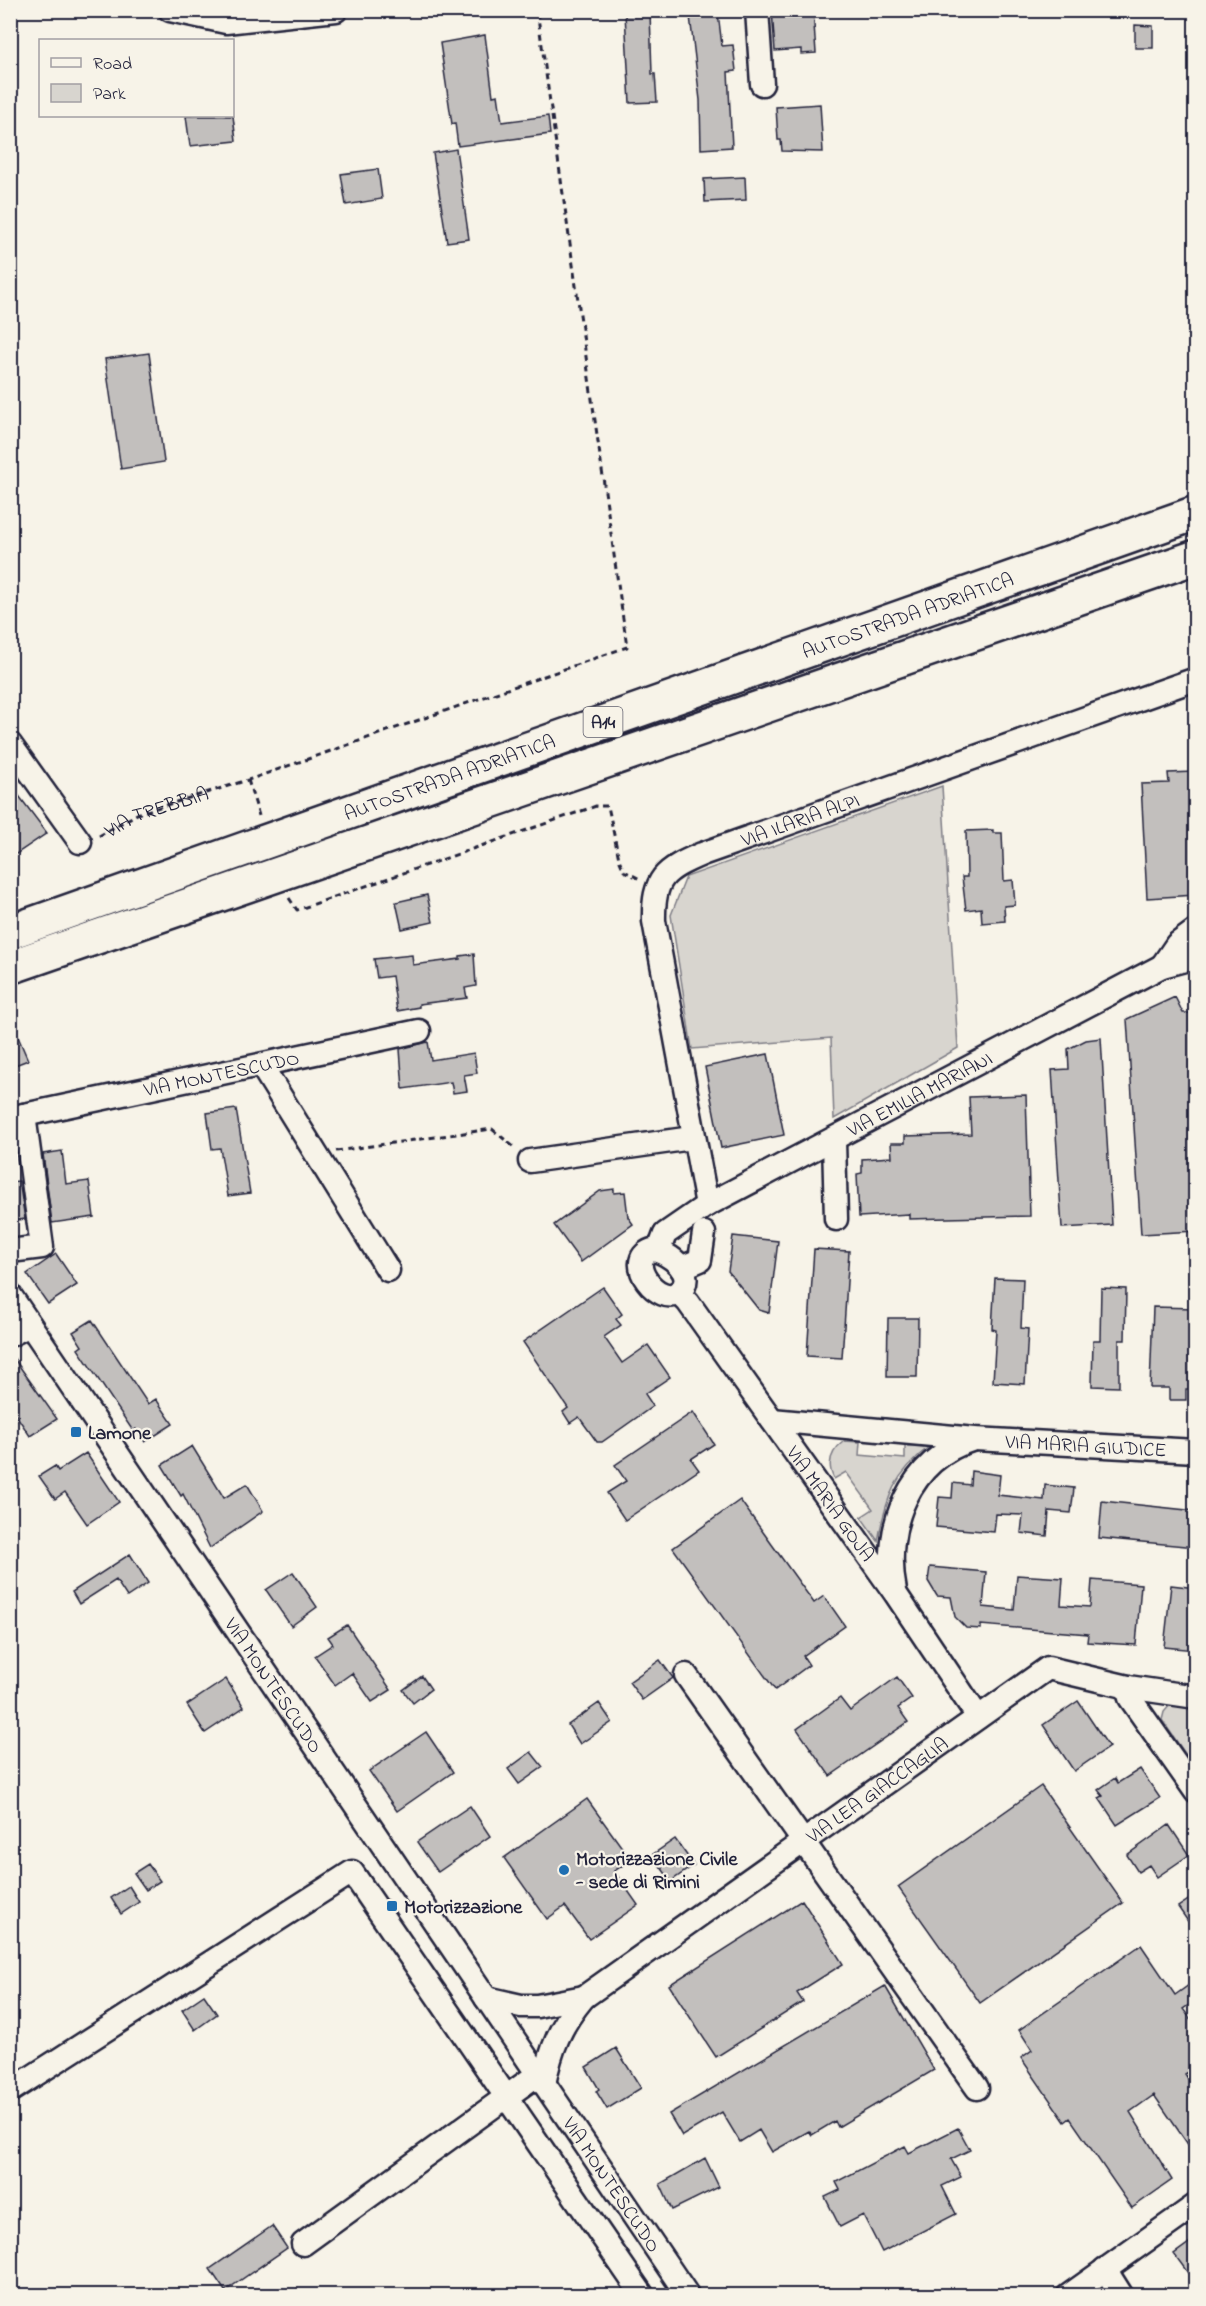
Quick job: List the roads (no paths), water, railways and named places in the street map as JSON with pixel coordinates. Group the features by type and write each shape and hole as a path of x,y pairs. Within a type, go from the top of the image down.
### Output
{"highway":[{"name":"AUTOSTRADA ADRIATICA","path":"10,932 1196,513"},
{"name":"AUTOSTRADA ADRIATICA","path":"10,967 1196,557"}],"street":[{"path":"170,10 226,22 336,10"},
{"path":"757,10 762,84"},
{"name":"VIA ILARIA ALPI","path":"692,1138 654,921 653,896 660,878 677,864 702,854 1196,679"},
{"name":"VIA TREBBIA","path":"10,744 80,842"},
{"path":"1162,966 1177,944 1196,930"},
{"name":"VIA EMILIA MARIANI","path":"659,1250 665,1234 707,1205 1162,966 1196,957"},
{"name":"VIA MONTESCUDO","path":"10,1251 42,1247 17,1116 419,1031"},
{"path":"261,1065 388,1270"},
{"path":"531,1161 692,1138 707,1205"},
{"path":"834,1140 836,1219"},
{"path":"681,1268 700,1260 704,1233"},
{"path":"659,1250 668,1253 681,1268 684,1285 678,1292 665,1294 649,1284 643,1276 641,1266 646,1252 659,1250"},
{"name":"VIA MARIA GOJA","path":"678,1292 688,1302 895,1593 978,1717"},
{"name":"VIA MONTESCUDO","path":"10,1295 20,1330 486,1998 688,2295"},
{"name":"VIA MARIA GIUDICE","path":"772,1420 975,1439 1196,1450"},
{"name":"VIA MARIA GIUDICE","path":"895,1593 891,1554 898,1515 907,1494 919,1474 934,1459 961,1443 975,1439"},
{"name":"VIA LEA GIACCAGLIA","path":"541,2079 562,2026 584,1997 1048,1668 1128,1687 1196,1697"},
{"path":"686,1675 977,2088"},
{"path":"1128,1687 1130,1698 1196,1792"},
{"name":"VIA MONTESCUDO","path":"10,2091 352,1872 643,2295"},
{"name":"VIA LEA GIACCAGLIA","path":"486,1998 521,2006 552,2004 584,1997"},
{"name":"VIA LEA GIACCAGLIA","path":"514,2040 524,2026 552,2004"},
{"name":"VIA LEA GIACCAGLIA","path":"514,2040 536,2039 562,2026"},
{"path":"303,2244 506,2097 541,2079"},
{"path":"1068,2295 1196,2205"},
{"path":"1105,2270 1122,2295"}],"place":[{"name":"Lamone","path":"76,1432"},
{"name":"Motorizzazione Civile - sede di Rimini","path":"564,1870"},
{"name":"Motorizzazione","path":"392,1906"}]}
